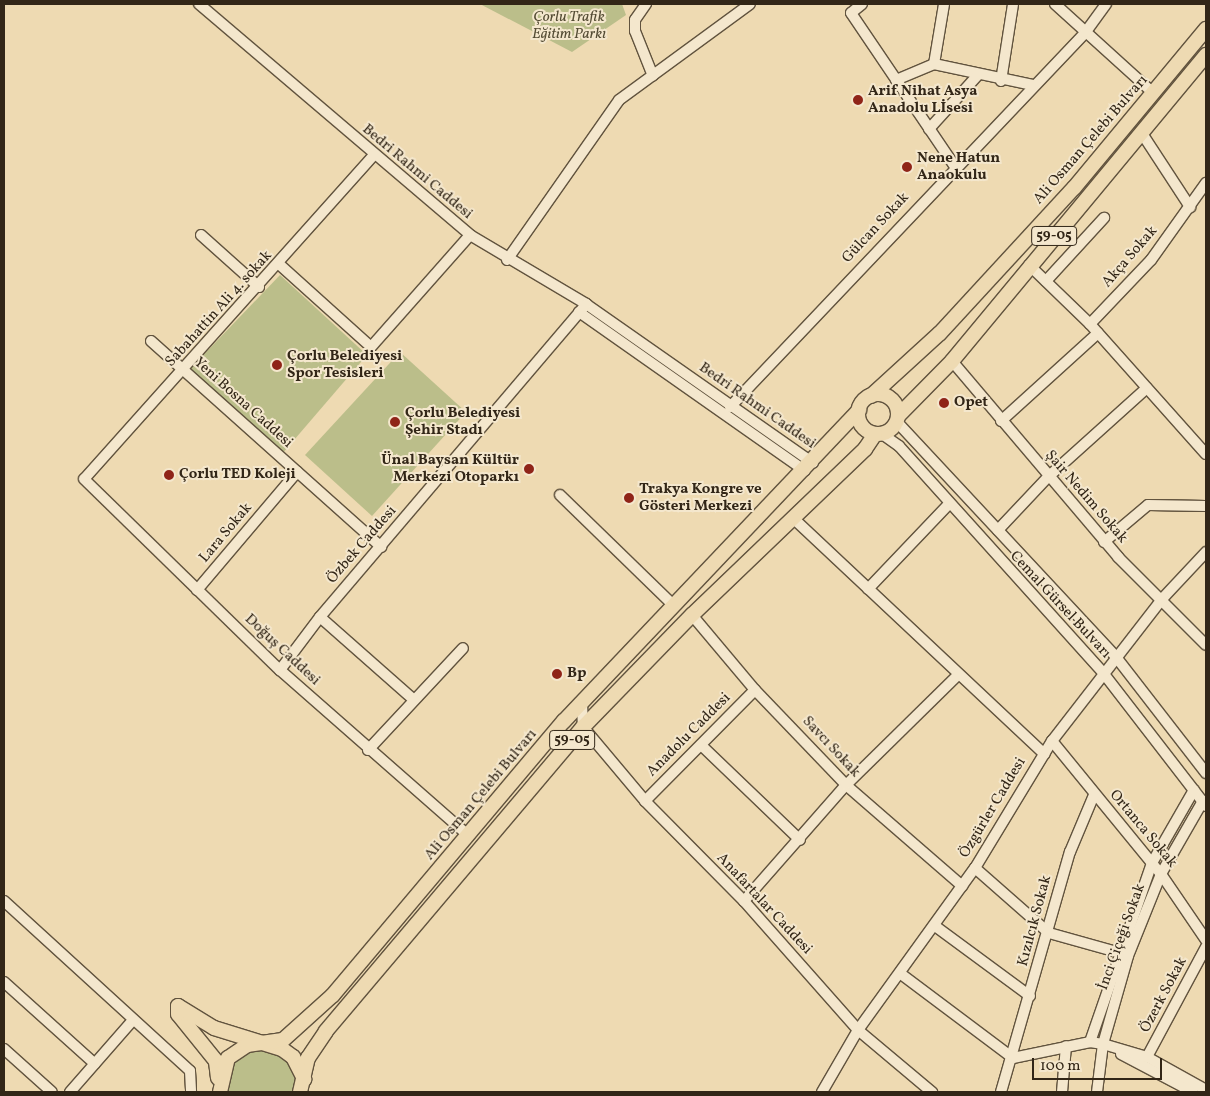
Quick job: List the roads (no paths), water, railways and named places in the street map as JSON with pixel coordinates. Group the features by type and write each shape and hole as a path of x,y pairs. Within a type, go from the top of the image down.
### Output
{"main road":[{"name":"Ali Osman Çelebi Bulvarı","path":"871,396 940,333 1074,188 1206,30"},
{"name":"Ali Osman Çelebi Bulvarı","path":"898,418 952,360 1029,265 1206,55"},
{"path":"871,396 890,398 898,418 879,434 864,428 858,410 871,396"},
{"name":"Ali Osman Çelebi Bulvarı","path":"219,1091 228,1058 246,1046 270,1042 291,1033 333,995 582,702 673,605 809,467 858,410"},
{"name":"59-05","path":"300,1092 308,1058 326,1031 583,727 692,615 866,449 879,434"},
{"path":"219,1091 216,1061 178,1014 178,1006 214,1028 270,1042 293,1057 304,1075 305,1092"}],"street":[{"name":"Bedri Rahmi Caddesi","path":"199,4 373,156 470,235 582,308 809,467"},
{"path":"646,4 635,20 635,31 653,76"},
{"path":"507,260 619,100 750,4"},
{"path":"862,4 852,13 954,166"},
{"path":"934,64 944,4"},
{"path":"1001,81 1013,4"},
{"path":"1055,4 1153,93"},
{"name":"Gülcan Sokak","path":"730,407 954,166 1085,33 1106,4"},
{"path":"896,80 934,64 1001,81 1033,85"},
{"path":"929,128 978,75"},
{"path":"1141,132 1190,207"},
{"name":"Sabahattin Ali 4. sokak","path":"84,479 280,265 373,156"},
{"name":"Akça Sokak","path":"1090,324 1151,260 1206,183"},
{"path":"1046,281 1104,218"},
{"path":"201,235 260,287"},
{"path":"280,265 371,347 470,235"},
{"path":"1029,265 1090,324 1206,454"},
{"name":"Özbek Caddesi","path":"280,670 320,617 582,308"},
{"path":"1001,421 1098,333"},
{"name":"Yeni Bosna Caddesi","path":"151,341 381,547"},
{"name":"Bedri Rahmi Caddesi","path":"631,342 730,407 809,467"},
{"name":"Şair Nedim Sokak","path":"952,360 1104,542 1206,645"},
{"path":"998,530 1048,477 1148,388"},
{"name":"Cemal Gürsel Bulvarı","path":"898,418 998,530 1116,657 1206,773"},
{"name":"Cemal Gürsel Bulvarı","path":"879,434 899,446 948,505 1104,674 1205,804"},
{"name":"Lara Sokak","path":"197,590 297,472"},
{"name":"Doğuş Caddesi","path":"84,479 280,670 368,750 468,835"},
{"path":"560,495 673,605"},
{"path":"868,589 948,505"},
{"path":"1104,542 1148,506 1206,506"},
{"path":"793,518 1044,754"},
{"name":"Özgürler Caddesi","path":"822,1092 858,1030 901,974 975,868 1052,741 1161,600 1206,552"},
{"name":"Savcı Sokak","path":"692,615 755,690 846,786 962,886"},
{"path":"320,617 414,700"},
{"path":"368,750 463,648"},
{"path":"744,901 846,786 959,674"},
{"name":"Anadolu Caddesi","path":"645,801 755,690"},
{"path":"582,702 583,727"},
{"name":"Anafartalar Caddesi","path":"583,727 645,801 744,901 858,1030 932,1092"},
{"name":"Ortanca Sokak","path":"1052,741 1094,795 1162,874 1206,940"},
{"path":"701,745 800,840"},
{"name":"İnci Çiçeği Sokak","path":"1090,1042 1123,954 1152,863 1194,790"},
{"name":"Kızılcık Sokak","path":"1001,1092 1013,1058 1049,933 1070,852 1094,795"},
{"name":"İnci Çiçeği Sokak","path":"1097,1092 1102,1044 1123,954 1162,874 1205,804"},
{"path":"975,868 1049,933 1123,954"},
{"path":"4,901 190,1071 191,1092"},
{"path":"935,926 1030,996"},
{"name":"Özerk Sokak","path":"1147,1057 1206,947"},
{"path":"901,974 1013,1058 1090,1042 1147,1057 1204,1089"},
{"path":"4,982 94,1064"},
{"path":"70,1092 133,1020"},
{"path":"1102,1044 1193,1092"},
{"path":"1062,1092 1066,1046"},
{"path":"4,1049 52,1092"}],"place":[{"name":"Arif Nihat Asya Anadolu Lİsesi","path":"858,100"},
{"name":"Nene Hatun Anaokulu","path":"907,167"},
{"name":"Çorlu Belediyesi Spor Tesisleri","path":"277,365"},
{"name":"Opet","path":"944,403"},
{"name":"Çorlu Belediyesi Şehir Stadı","path":"395,422"},
{"name":"Ünal Baysan Kültür Merkezi Otoparkı","path":"529,469"},
{"name":"Çorlu TED Koleji","path":"169,475"},
{"name":"Trakya Kongre ve Gösteri Merkezi","path":"629,498"},
{"name":"Bp","path":"557,674"}],"park label":[{"name":"Çorlu Trafik Eğitim Parkı","path":"569,26"}]}
